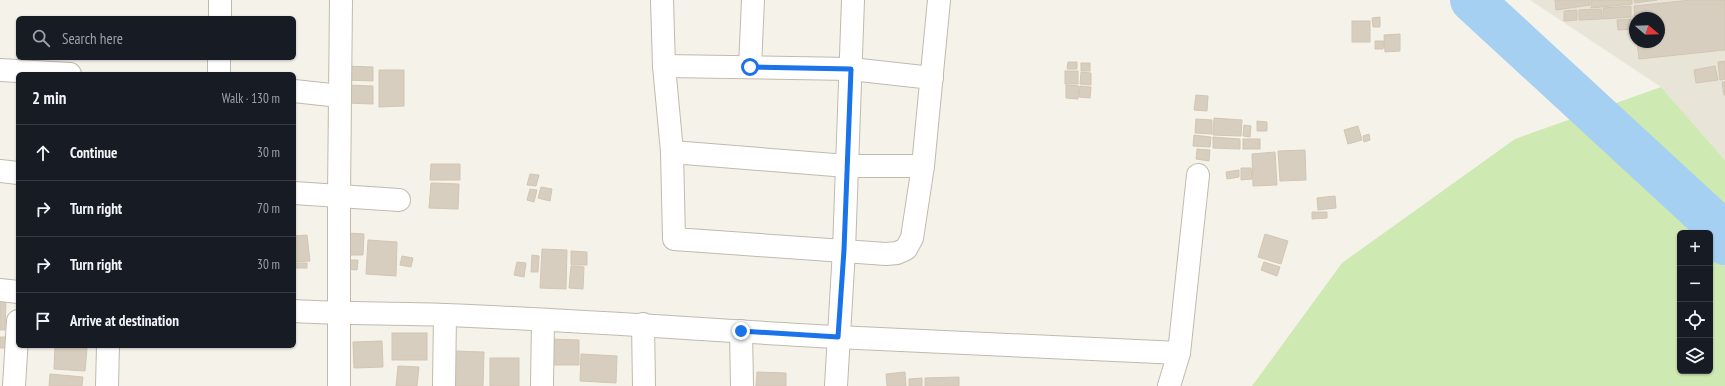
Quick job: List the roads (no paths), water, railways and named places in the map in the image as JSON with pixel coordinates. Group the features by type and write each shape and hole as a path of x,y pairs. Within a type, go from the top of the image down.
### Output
{"street":[{"path":"220,0 220,16"},
{"path":"339,386 341,0"},
{"path":"662,0 664,66 672,152 674,239 886,254 897,253 906,249 912,238 923,166 939,0"},
{"path":"750,67 753,0"},
{"path":"836,386 844,250 853,0"},
{"path":"219,60 219,72"},
{"path":"664,66 851,69 932,78"},
{"path":"0,70 35,72"},
{"path":"296,91 340,96"},
{"path":"672,152 847,166 923,166"},
{"path":"0,171 16,173"},
{"path":"1169,386 1179,353 1198,175"},
{"path":"296,193 399,200"},
{"path":"0,290 16,292"},
{"path":"296,311 339,314 445,315 643,324 838,337 1018,344 1179,353"},
{"path":"444,386 445,315"},
{"path":"542,386 543,320"},
{"path":"643,324 644,386"},
{"path":"741,331 742,386"},
{"path":"14,386 16,348"},
{"path":"107,386 108,348"}],"waterway":[{"path":"1472,0 1714,223 1725,243"}]}
